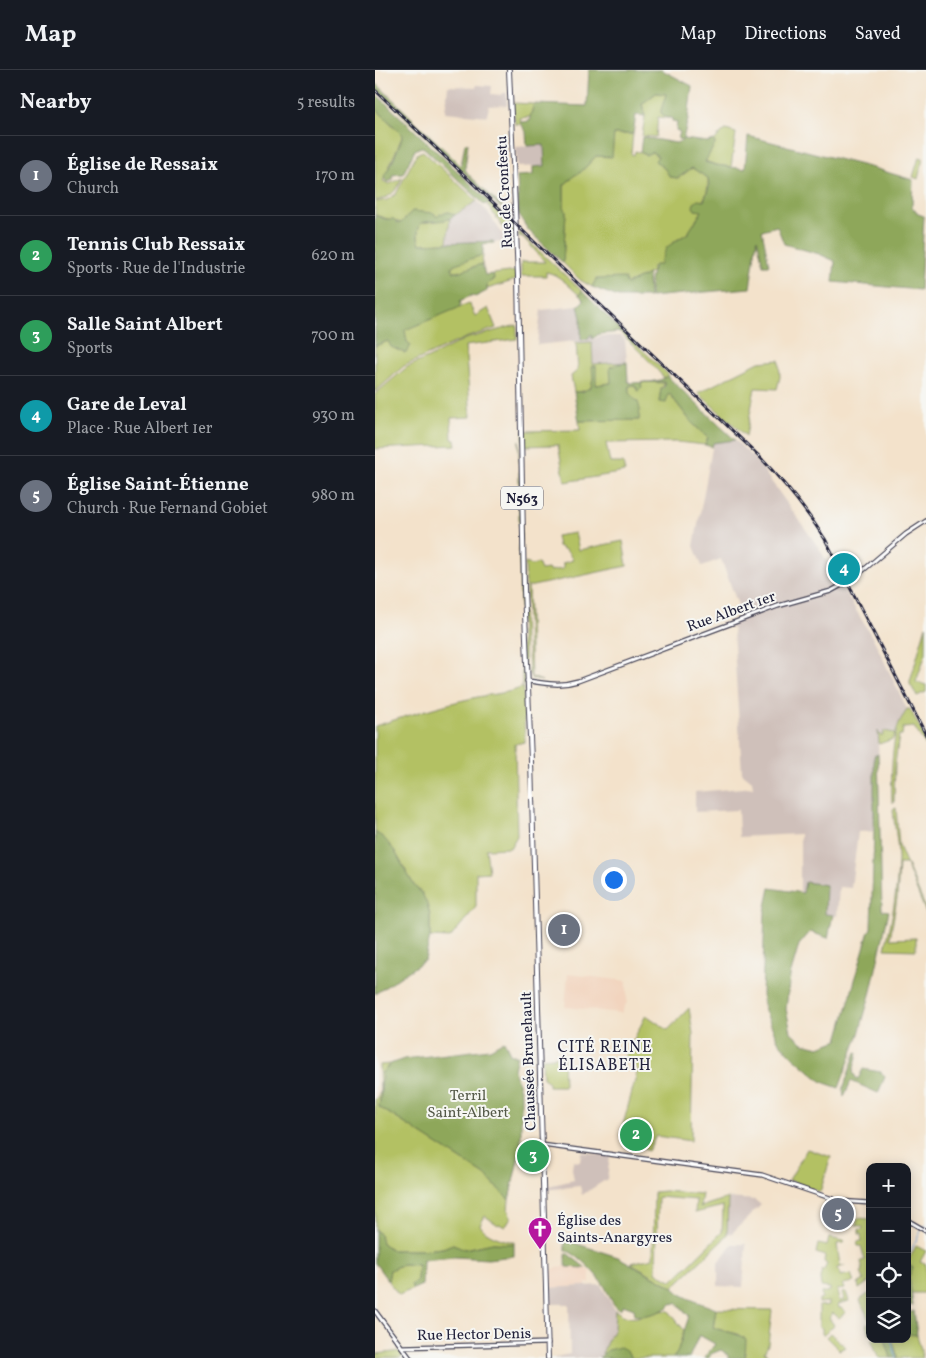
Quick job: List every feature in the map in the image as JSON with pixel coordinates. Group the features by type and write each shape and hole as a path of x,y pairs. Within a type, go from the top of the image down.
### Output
{"main road":[{"name":"Rue de Cronfestu","path":"509,70 519,312 527,683"},
{"name":"Chaussée Brunehault","path":"527,683 548,1358"}],"street":[{"name":"Rue Albert 1er","path":"527,683 553,685 571,683 778,606 831,591 853,579 906,534 926,521"},
{"path":"542,1145 762,1175 844,1202 866,1203"},
{"path":"911,1222 926,1231"},
{"path":"375,1311 410,1358"},
{"name":"Rue Hector Denis","path":"402,1347 547,1343"}],"shaded area":[{"path":"477,85 492,86 491,94 501,95 502,93 507,93 507,105 489,106 487,116 445,112 448,86 476,87"},
{"path":"544,145 545,166 517,167 516,147"},
{"path":"477,201 488,212 503,235 509,238 509,242 447,243 450,219"},
{"path":"578,306 581,318 581,340 592,335 592,339 600,336 621,336 625,340 627,362 593,364 592,342 576,343 576,341 537,345 541,310"},
{"path":"735,440 756,460 819,548 875,642 907,709 899,722 897,733 885,731 883,735 878,734 880,831 858,832 851,888 839,887 837,916 798,909 800,891 800,834 739,837 738,810 695,812 695,792 753,787 752,781 742,773 733,630 730,626 724,627 724,624 742,616 721,559 702,566 694,546 713,443"},
{"path":"568,974 627,981 627,1002 621,1013 565,1007"},
{"path":"581,1152 610,1156 607,1179 582,1195 580,1186 544,1190 544,1187 574,1180 573,1161 580,1162"},
{"path":"728,1198 755,1200 761,1205 732,1233 727,1234"},
{"path":"732,1244 746,1244 743,1287 718,1286 718,1263"},
{"path":"566,1266 586,1268 590,1272 590,1283 586,1283 586,1286 549,1288 549,1270"},
{"path":"601,1285 615,1310 614,1329 602,1354 599,1358 551,1358 570,1354 569,1304 549,1304 548,1288"}],"green space":[{"path":"589,70 662,70 692,86 688,119 683,139 708,142 714,140 715,144 705,162 745,169 748,136 913,180 912,207 918,214 924,216 920,290 833,282 835,261 819,254 784,244 777,226 762,230 769,265 763,265 757,239 750,288 650,297 650,280 655,265 660,265 667,247 688,233 702,211 695,210 693,207 694,203 698,200 704,201 709,187 708,178 692,168 678,178 670,177 665,169 655,161 658,156 652,152 646,155 640,152 642,137 676,143 683,140 678,139 680,132 676,130 677,122 672,121 672,118 667,118 661,113 666,94 656,93 642,104 645,116 636,115 633,134 614,134 612,157 596,156 581,172 564,185 564,206 566,212 563,263 528,230 519,215 517,176 533,175 533,167 545,166 544,145 527,146 526,132 520,122 530,121 534,104 587,106"},
{"path":"375,82 461,166 465,143 468,143 465,169 503,206 501,208 375,88"},
{"path":"375,93 489,201 485,205 421,147 415,150 403,174 392,175 393,180 387,182 384,176 393,161 403,135 375,108"},
{"path":"656,93 667,93 661,113 667,118 658,117 656,137 642,136 645,116 642,104"},
{"path":"513,103 534,104 530,117 520,118 521,124 515,124"},
{"path":"375,108 403,135 383,181 389,184 402,178 392,194 375,201"},
{"path":"726,130 736,133 731,167 705,161 715,144 714,141"},
{"path":"614,134 633,134 631,154 634,155 635,151 643,154 652,152 658,157 656,161 665,169 670,177 678,178 692,168 708,178 708,188 703,200 695,210 703,210 688,233 675,241 660,265 652,267 652,272 627,284 594,283 592,287 580,280 563,263 566,212 564,206 564,185 581,172 596,156 606,156"},
{"path":"423,151 477,201 455,215 448,212 437,217 401,223 375,215 375,202 387,200 396,194 415,157"},
{"path":"919,157 923,158 918,179 913,177"},
{"path":"489,201 514,225 515,232 510,234 506,232 487,204"},
{"path":"412,211 434,213 437,217 440,214 449,212 455,215 443,220 421,223 418,233 420,244 493,241 494,243 483,244 483,255 451,267 454,272 457,272 482,264 485,275 493,274 494,278 487,285 487,291 460,301 461,304 458,308 405,330 407,342 411,345 405,353 391,347 388,341 375,346 375,215 385,219 394,219 397,223 401,223"},
{"path":"450,219 447,243 420,244 418,233 421,223"},
{"path":"519,232 582,291 579,295 564,281 551,273 546,272 546,276 521,276 521,262 545,262 523,237 519,236"},
{"path":"483,255 482,264 457,272 454,272 451,267 462,261"},
{"path":"516,271 516,280 487,289 487,285 494,279 493,274"},
{"path":"648,274 649,297 618,297 592,287 596,279 624,278 627,284"},
{"path":"582,291 621,332 599,334 592,339 592,335 589,336 589,339 581,340 581,318 578,306 584,300 579,295"},
{"path":"469,303 475,316 488,308 496,328 465,338 404,366 375,392 375,346 388,341 407,342 404,330"},
{"path":"612,321 669,375 665,379 610,322"},
{"path":"517,325 517,339 465,346 471,417 451,418 452,439 455,440 456,445 375,449 375,394 407,367 465,339"},
{"path":"592,342 593,364 627,363 618,364 611,383 595,385 593,378 591,387 583,391 574,392 571,376 578,370 576,343"},
{"path":"779,360 780,377 777,389 755,388 746,436 698,393 759,362"},
{"path":"627,363 628,381 630,383 644,382 641,384 642,388 638,391 635,385 629,386 629,393 638,402 640,409 639,420 579,421 574,392 582,392 591,387 593,378 592,366 596,366 596,385 611,383 610,367"},
{"path":"667,376 735,440 713,443 712,447 705,445 708,438 692,423 669,393 666,403 659,402 661,389 665,386 664,382 647,382 660,380"},
{"path":"644,382 665,383 661,389 659,402 668,392 692,423 708,438 705,445 677,442 606,443 610,463 623,463 625,472 565,482 558,445 523,446 523,431 580,430 579,421 639,420 635,401 628,390 629,386 635,385 636,389"},
{"path":"519,440 525,684 522,686 519,551"},
{"path":"575,533 579,550 623,541 627,566 528,587 531,677 542,681 532,679 529,674 525,563 532,565 538,563 541,570 563,569 563,563 573,560 567,551 558,546 556,536"},
{"path":"926,626 926,653 916,682 926,685 926,692 917,696 910,681"},
{"path":"523,687 525,742 515,744 517,836 510,848 486,849 489,872 476,873 476,907 450,938 430,937 430,915 422,893 415,887 394,850 375,832 375,726 448,704"},
{"path":"907,709 910,709 926,739 926,746 914,727 903,728 902,735 899,735 895,764 894,802 892,802 894,740 899,723"},
{"path":"878,731 882,736 884,731 895,733 893,739 879,744"},
{"path":"878,754 882,910 889,911 859,1034 839,1088 822,1082 792,1056 778,1041 765,1011 762,995 765,911 770,888 803,893 805,882 826,885 825,914 833,915 828,938 810,932 799,945 790,976 786,1009 791,1032 803,1043 819,1047 838,1040 871,928 874,756"},
{"path":"896,808 899,846 926,913 906,864 899,864 897,898 890,939 916,938 916,950 885,949 898,870 893,809"},
{"path":"375,832 384,838 394,850 415,887 422,893 430,915 430,937 425,960 375,994"},
{"path":"689,1008 693,1034 691,1141 656,1136 648,1151 641,1147 641,1144 638,1142 636,1143 624,1136 620,1136 638,1069 625,1057 646,1015 668,1030"},
{"name":"Terril Saint-Albert","path":"504,1041 511,1055 517,1055 514,1070 521,1093 522,1151 519,1155 509,1200 485,1175 379,1107 382,1072 390,1064 404,1059 490,1049"},
{"path":"856,1052 858,1053 853,1072 856,1078 858,1079 863,1069 881,1072 885,1077 878,1093 851,1081 844,1097 843,1089"},
{"path":"563,1056 564,1086 549,1086 549,1082 543,1078 542,1058"},
{"path":"390,1064 383,1073 379,1107 485,1175 509,1200 508,1210 511,1217 505,1227 498,1225 485,1216 480,1225 486,1232 514,1242 514,1244 493,1243 465,1249 453,1244 443,1248 425,1250 392,1250 382,1243 380,1235 375,1229 375,1100 380,1093 379,1065"},
{"path":"807,1149 831,1157 820,1192 789,1180"},
{"path":"654,1192 702,1194 700,1207 728,1198 727,1234 673,1287 631,1263 653,1258","holes":["658,1197 696,1200 695,1213 723,1206 722,1232 672,1281 656,1272"]},
{"path":"858,1218 866,1219 866,1284 859,1289 858,1284 864,1280 861,1272 863,1272 861,1261 865,1260 861,1246 858,1246 857,1242 862,1241 859,1229 862,1230 863,1227 856,1225"},
{"path":"375,1229 380,1235 382,1243 392,1250 425,1250 443,1248 453,1244 465,1249 493,1243 514,1244 514,1256 488,1259 454,1257 423,1260 422,1285 413,1289 411,1285 417,1280 418,1265 403,1264 390,1270 388,1281 375,1263"},
{"path":"829,1238 844,1241 844,1243 837,1244 840,1266 845,1266 837,1268 840,1276 851,1274 854,1282 843,1284 845,1289 837,1290 839,1301 844,1300 842,1293 846,1292 849,1301 838,1304 839,1308 846,1312 839,1318 833,1313 829,1318 834,1325 824,1335 822,1334 822,1328 819,1328 819,1306 829,1305 829,1302 819,1303 819,1299 822,1298 821,1293 830,1291 830,1288 821,1287 820,1278 822,1270 824,1270 827,1264 824,1262 825,1256 816,1253 818,1244 827,1246"},
{"path":"565,1242 571,1242 618,1257 673,1287 686,1297 716,1309 713,1328 746,1339 745,1358 729,1358 721,1350 711,1354 709,1358 704,1358 715,1344 699,1335 689,1358 673,1358 677,1353 689,1316 677,1303 644,1316 635,1315 634,1309 623,1305 620,1310 593,1272 576,1256 565,1250"},
{"path":"916,1246 926,1251 920,1262 926,1264 926,1293 911,1293 911,1272 913,1268 911,1266 911,1255"},
{"path":"565,1253 568,1254 586,1268 566,1267"},
{"path":"403,1264 418,1265 417,1280 411,1285 413,1289 399,1295 388,1281 390,1270"},
{"path":"866,1296 866,1313 860,1300"},
{"path":"716,1309 772,1310 768,1345 764,1353 767,1354 765,1358 745,1358 745,1344 738,1334 713,1328"},
{"path":"615,1310 630,1317 669,1311 684,1330 677,1353 673,1358 632,1358 626,1350 602,1354 614,1329"},
{"path":"914,1311 917,1335 911,1334 911,1312"},
{"path":"830,1333 846,1347 839,1350 826,1337"},
{"path":"911,1334 917,1335 923,1358 898,1358 893,1343 911,1343"},
{"path":"873,1343 886,1343 891,1358 879,1358"},
{"path":"886,1343 893,1343 898,1358 891,1358"},
{"path":"620,1347 626,1350 632,1358 599,1358 608,1350"},
{"path":"375,1351 377,1354 401,1351 404,1355 400,1358 375,1358"}],"waterway":[{"path":"910,1253 921,1231"},
{"path":"892,1343 896,1358"}],"railway":[{"path":"375,90 758,455 785,485 810,516 825,539 926,735"}],"place":[{"name":"Gare de Leval","path":"844,569"},
{"name":"Église de Ressaix","path":"564,930"},
{"name":"Tennis Club Ressaix","path":"636,1135"},
{"name":"Salle Saint Albert","path":"533,1156"},
{"name":"Église Saint-Étienne","path":"838,1214"},
{"name":"Église des Saints-Anargyres","path":"540,1250"}],"district":[{"name":"CITÉ REINE ÉLISABETH","path":"605,1055"}]}
